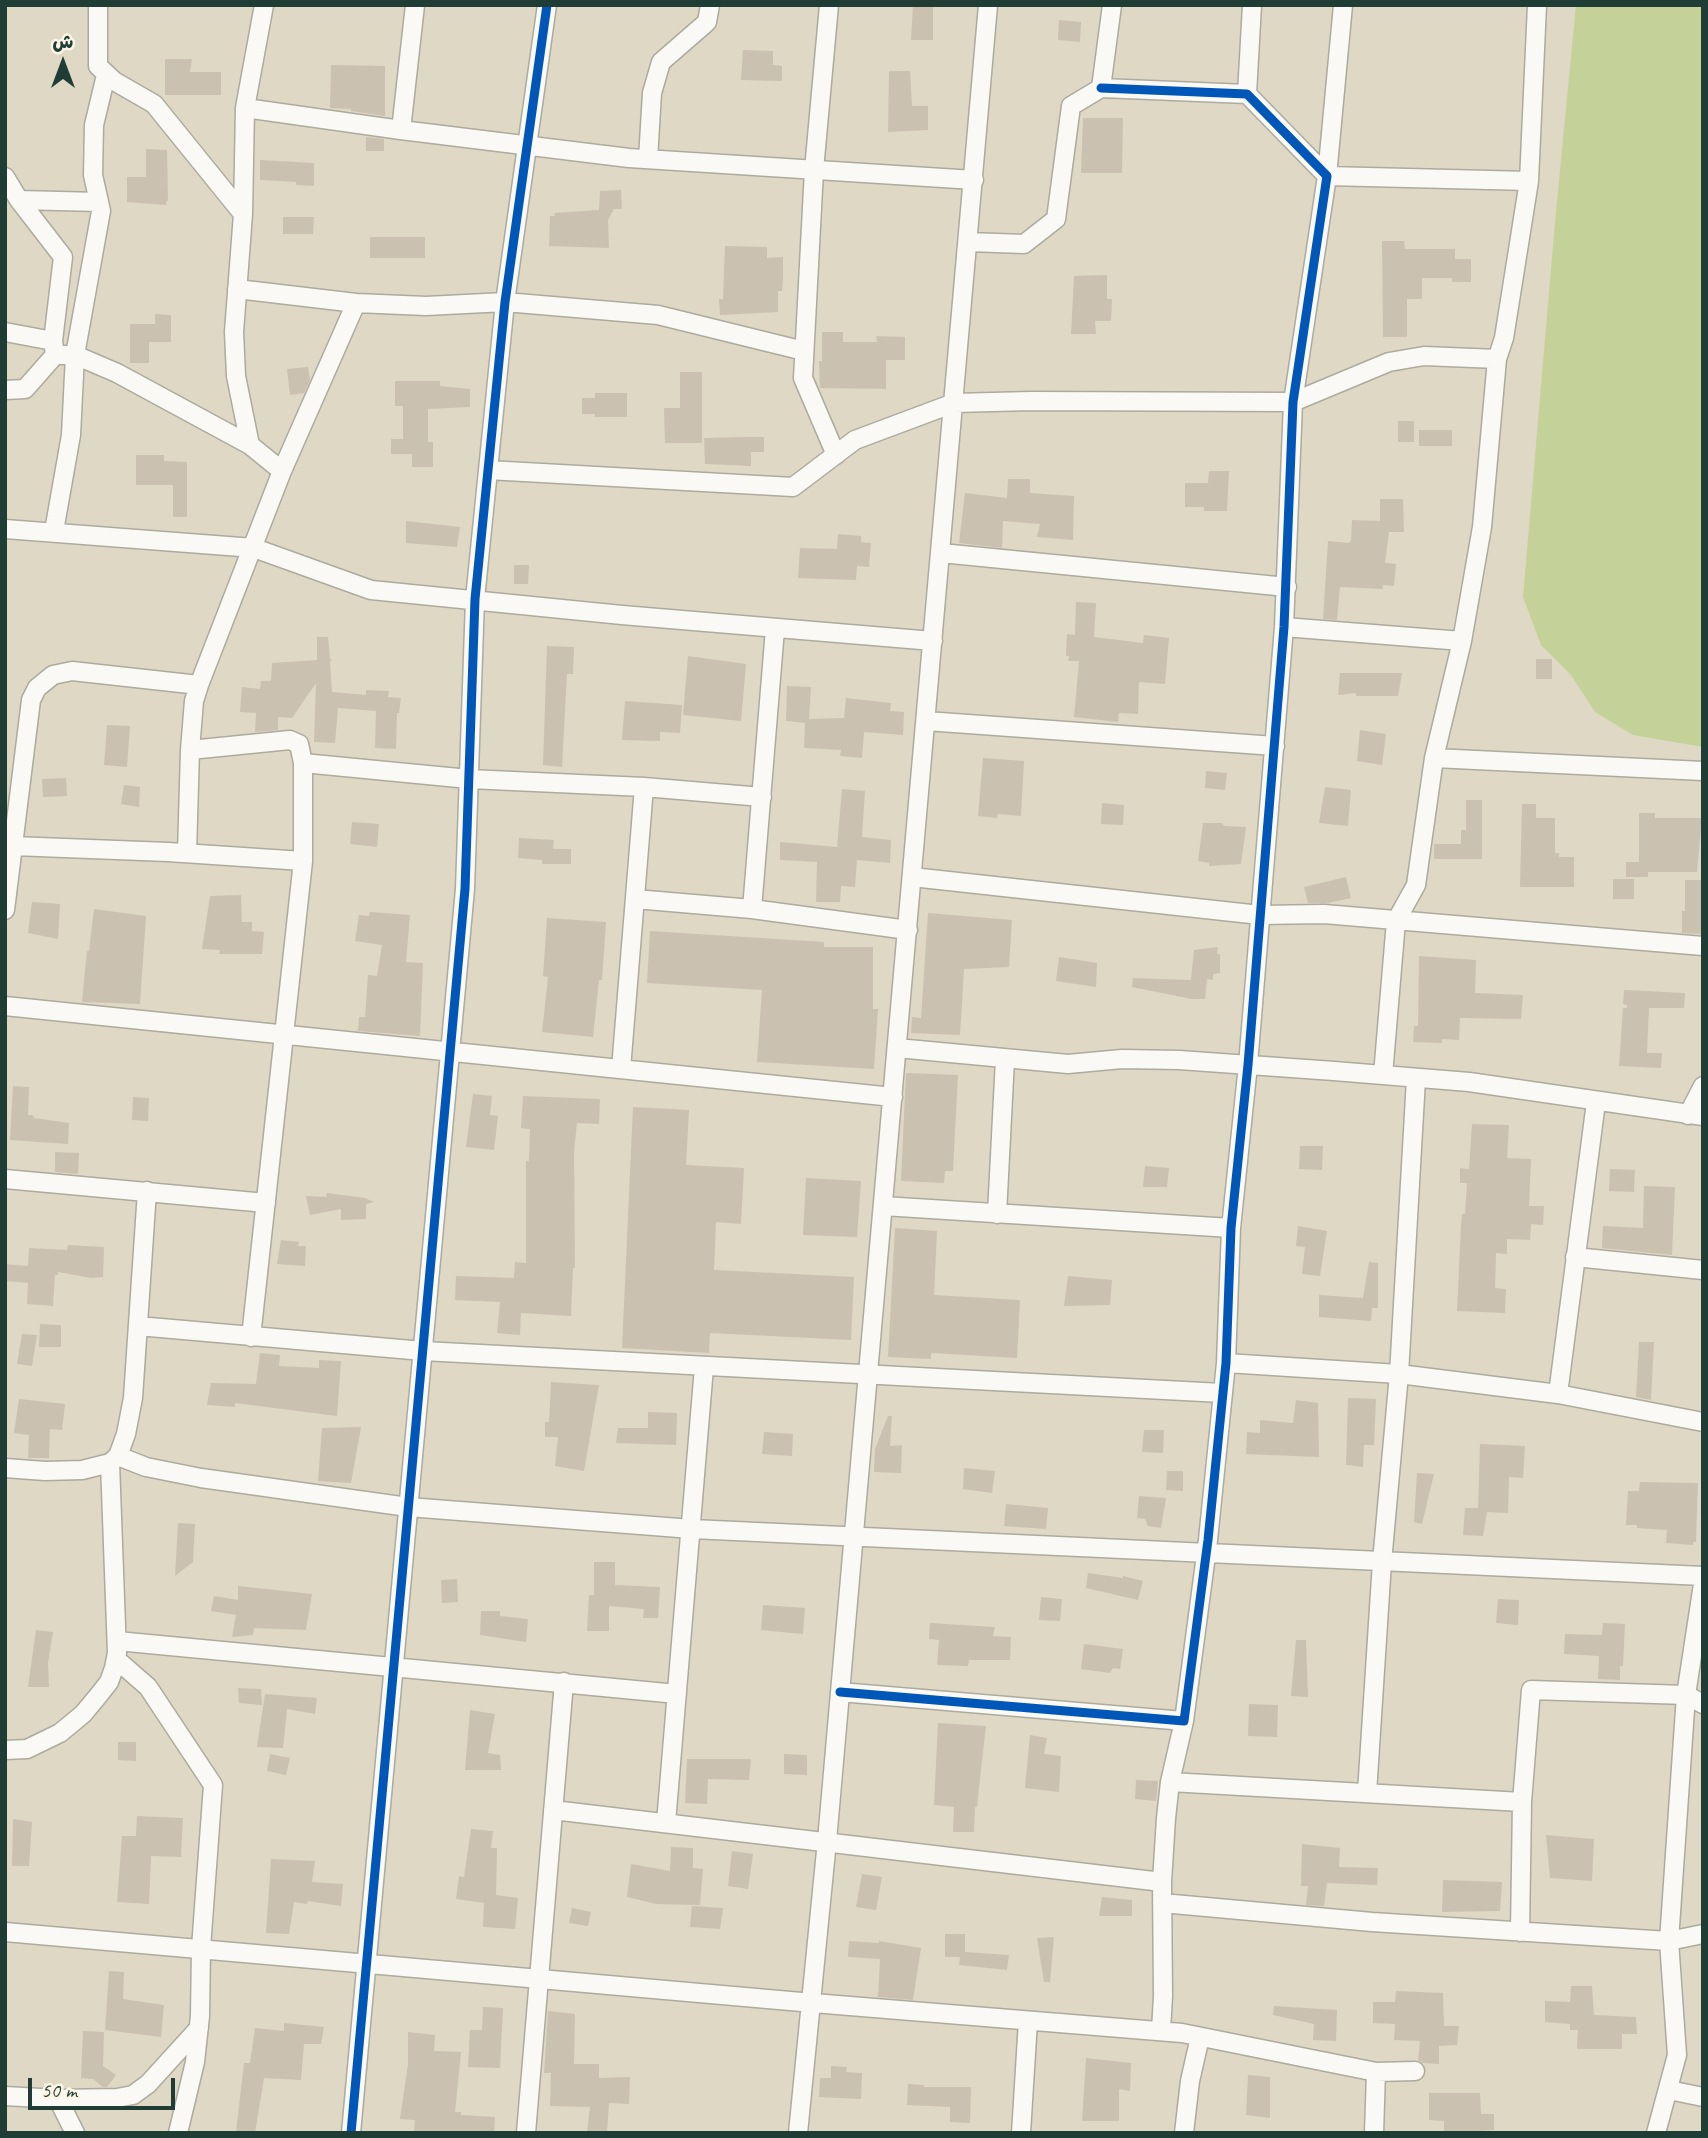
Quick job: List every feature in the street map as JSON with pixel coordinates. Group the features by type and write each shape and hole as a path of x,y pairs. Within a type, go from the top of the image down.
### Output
{"street":[{"path":"98,5 98,66 106,75 154,104 243,214"},
{"path":"250,445 236,376 234,332 243,214 245,107 264,5"},
{"path":"401,130 415,5"},
{"path":"351,2133 465,888 475,599 505,302 547,5"},
{"path":"648,159 652,93 661,62 708,22 710,5"},
{"path":"829,5 814,170 803,378 836,455"},
{"path":"798,2133 813,2003 988,5"},
{"path":"1101,88 1112,5"},
{"path":"1247,94 1252,5"},
{"path":"1161,2031 1162,1882 1170,1782 1184,1721 1206,1553 1226,1363 1231,1228 1248,1065 1287,587 1293,402 1327,176 1343,5"},
{"path":"1383,1075 1396,921 1416,885 1434,758 1462,641 1482,527 1497,359 1504,338 1529,181 1537,5"},
{"path":"54,531 71,435 75,355 101,211 93,175 94,125 106,75"},
{"path":"969,242 1024,244 1056,219 1071,106 1101,88 1247,94 1327,176 1529,181"},
{"path":"245,107 401,130 648,159 974,180"},
{"path":"5,177 19,200 63,257 92,262"},
{"path":"19,200 99,202"},
{"path":"5,390 25,389 54,348 63,257"},
{"path":"237,289 356,303 426,306 505,302 657,315 804,351"},
{"path":"187,853 194,701 282,471 356,303"},
{"path":"5,332 75,355 117,373 250,445 282,471"},
{"path":"488,470 793,487 855,440 954,403 1293,402 1389,362 1423,356 1497,359"},
{"path":"5,529 254,548 371,590 775,629 933,640"},
{"path":"941,553 1287,587"},
{"path":"1284,627 1462,641"},
{"path":"752,909 775,629"},
{"path":"5,910 31,700 37,688 53,675 72,671 199,685"},
{"path":"926,721 1275,746"},
{"path":"190,750 290,740 299,744 303,763 303,861 251,1337"},
{"path":"1434,758 1703,771"},
{"path":"303,763 470,779 644,787 762,797"},
{"path":"621,1069 644,787"},
{"path":"13,846 303,861"},
{"path":"912,877 1260,915 1324,914 1703,946"},
{"path":"635,899 752,909 908,930"},
{"path":"5,1006 893,1097"},
{"path":"897,1048 1068,1064 1122,1059 1180,1060 1469,1082 1695,1116 1703,1086"},
{"path":"997,1214 1005,1059"},
{"path":"1367,1793 1382,1562 1399,1374 1416,1079"},
{"path":"1558,1394 1596,1102"},
{"path":"5,1179 266,1203"},
{"path":"5,1750 27,1749 60,1733 83,1714 98,1696 108,1682 117,1660 114,1459 126,1434 133,1398 147,1191"},
{"path":"883,1206 1231,1228"},
{"path":"1575,1257 1703,1270"},
{"path":"138,1326 423,1351 1222,1393"},
{"path":"1226,1363 1399,1374 1558,1394 1703,1422"},
{"path":"666,1822 704,1367"},
{"path":"5,1468 65,1472 99,1467 114,1459 201,1478 408,1507 692,1529 1703,1576"},
{"path":"1656,2133 1676,2064 1678,2042 1669,1941 1686,1695 1703,1584"},
{"path":"117,1641 677,1694"},
{"path":"117,1660 148,1687 213,1785 201,1948 199,2028 195,2062 178,2133"},
{"path":"526,2133 564,1682"},
{"path":"1520,1931 1522,1802 1531,1690 1686,1695 1703,1704"},
{"path":"840,1692 1184,1721"},
{"path":"1170,1782 1522,1802"},
{"path":"553,1810 1162,1882"},
{"path":"1162,1903 1275,1914 1669,1941 1703,1934"},
{"path":"5,1932 1161,2031 1376,2072 1415,2070"},
{"path":"1021,2133 1028,2021"},
{"path":"5,2096 58,2099 117,2098 133,2095 148,2084 199,2028"},
{"path":"1184,2133 1190,2081 1200,2037"},
{"path":"1374,2133 1376,2072"},
{"path":"1669,2090 1703,2096"},
{"path":"58,2099 75,2133"}],"green space":[{"path":"1576,5 1703,5 1703,747 1633,735 1595,712 1571,675 1541,645 1523,597"}],"building":[{"path":"913,5 933,5 933,40 911,40"},
{"path":"1059,20 1081,22 1080,42 1058,40"},
{"path":"743,50 773,51 773,65 782,66 782,81 741,80"},
{"path":"165,59 192,59 190,72 221,72 221,95 165,95"},
{"path":"331,65 385,66 385,116 330,108"},
{"path":"889,71 910,71 912,106 928,106 928,130 888,132"},
{"path":"1083,118 1123,118 1122,173 1081,173"},
{"path":"366,137 384,139 384,151 366,151"},
{"path":"146,149 167,150 166,205 127,202 127,177 146,177"},
{"path":"260,160 314,163 314,186 260,180"},
{"path":"621,190 622,209 614,209 608,220 609,248 549,246 550,216 555,216 554,213 599,210 600,191"},
{"path":"283,217 314,217 313,234 283,234"},
{"path":"370,237 425,237 425,258 370,258"},
{"path":"1382,241 1404,241 1405,249 1455,249 1455,259 1471,259 1471,282 1452,282 1452,278 1422,278 1422,299 1407,299 1407,337 1383,337"},
{"path":"725,246 767,247 767,258 783,257 778,312 720,315 719,299 723,299"},
{"path":"1107,275 1107,299 1112,299 1111,321 1095,321 1096,334 1071,334 1074,276"},
{"path":"155,314 171,315 171,342 149,342 149,363 130,363 130,324 155,324"},
{"path":"822,332 843,332 843,342 877,342 876,336 905,337 905,360 886,360 886,389 820,388"},
{"path":"308,367 310,380 304,393 290,395 287,369"},
{"path":"680,372 702,372 702,443 665,443 664,408 680,408"},
{"path":"395,381 440,381 440,386 470,389 470,407 428,409 428,442 433,442 433,467 412,467 412,454 391,454 391,439 403,439 403,406 395,406"},
{"path":"595,393 627,393 627,417 595,417 595,414 582,414 582,398 595,398"},
{"path":"1398,421 1414,421 1414,442 1398,442"},
{"path":"1419,430 1452,430 1452,446 1419,446"},
{"path":"764,437 764,452 751,452 751,466 705,464 704,438"},
{"path":"136,455 164,455 164,461 187,462 187,517 173,517 173,485 136,485"},
{"path":"1209,471 1229,471 1227,511 1204,511 1204,507 1185,507 1185,483 1208,483"},
{"path":"1008,479 1030,479 1030,493 1074,496 1073,540 1037,537 1040,524 1003,521 1002,548 959,543 965,493 1007,498"},
{"path":"1380,499 1403,499 1404,532 1389,532 1385,563 1396,564 1394,586 1383,585 1383,589 1340,587 1337,620 1323,619 1328,541 1349,543 1352,520 1380,521"},
{"path":"406,521 460,527 457,547 406,543"},
{"path":"838,534 861,536 861,542 871,543 869,567 857,566 856,580 798,578 800,548 837,549"},
{"path":"514,565 529,565 528,584 514,584"},
{"path":"1076,602 1096,603 1094,637 1143,643 1144,635 1169,638 1165,684 1139,682 1138,714 1119,713 1118,722 1074,717 1079,661 1068,661 1069,656 1066,656 1067,634 1075,635"},
{"path":"317,637 328,637 332,659 332,692 366,695 366,690 389,691 388,697 401,698 397,713 396,749 375,748 376,711 338,708 335,743 314,742 316,683 292,718 278,717 278,730 255,732 256,713 240,712 242,687 260,689 261,681 271,681 272,663 317,660"},
{"path":"547,646 574,647 573,674 567,674 562,767 543,765"},
{"path":"688,656 746,664 741,721 683,715"},
{"path":"1536,659 1552,659 1552,679 1536,679"},
{"path":"1340,673 1402,673 1398,696 1356,696 1356,693 1338,695"},
{"path":"787,686 811,687 809,719 844,718 846,698 891,703 890,711 904,712 903,735 864,732 862,758 840,756 841,750 804,748 805,723 786,721"},
{"path":"625,701 682,705 680,733 660,732 660,741 622,740"},
{"path":"107,725 130,726 127,767 104,765"},
{"path":"1360,730 1386,734 1382,765 1357,761"},
{"path":"983,758 1024,761 1021,816 978,816"},
{"path":"1206,771 1227,773 1225,790 1205,788"},
{"path":"66,778 67,796 43,797 42,779"},
{"path":"124,785 140,787 139,807 121,804"},
{"path":"1325,787 1351,790 1348,826 1319,823"},
{"path":"842,789 865,791 862,837 891,840 890,863 857,860 855,887 841,886 840,902 816,902 817,862 780,860 780,842 837,847"},
{"path":"1466,800 1482,800 1482,859 1434,859 1434,844 1461,844 1461,830 1466,830"},
{"path":"1102,803 1124,805 1123,825 1101,824"},
{"path":"1522,804 1536,804 1536,818 1555,818 1555,853 1559,853 1559,857 1574,857 1574,887 1520,887"},
{"path":"1639,813 1655,813 1655,818 1702,818 1697,872 1648,872 1648,877 1626,877 1626,862 1639,862"},
{"path":"352,822 379,824 377,847 350,844"},
{"path":"1203,823 1246,827 1241,864 1209,866 1209,863 1198,861"},
{"path":"519,838 554,840 553,849 571,849 571,864 542,864 542,860 518,858"},
{"path":"1346,877 1351,898 1328,903 1308,903 1304,887"},
{"path":"1613,879 1634,879 1634,899 1613,899"},
{"path":"1685,880 1703,880 1702,934 1682,933"},
{"path":"241,895 242,922 252,922 252,931 264,932 262,954 219,954 220,950 202,949 210,896"},
{"path":"32,902 60,904 58,939 28,933"},
{"path":"94,909 146,916 140,1004 82,1002"},
{"path":"370,912 410,915 406,962 423,963 420,1036 358,1031 359,1017 365,1017 368,975 377,976 382,945 355,941 359,915 369,916"},
{"path":"928,913 1012,920 1009,967 964,969 960,1035 911,1033 912,1017 921,1018"},
{"path":"547,918 606,922 602,980 599,980 593,1037 542,1032 548,977 543,976"},
{"path":"650,931 824,942 824,947 873,947 873,1009 878,1009 874,1069 757,1062 762,990 647,983"},
{"path":"1218,947 1220,973 1213,974 1213,980 1207,979 1205,999 1192,999 1132,987 1133,978 1191,980 1194,950"},
{"path":"1419,956 1476,960 1475,993 1523,995 1521,1019 1460,1018 1459,1040 1442,1039 1442,1043 1413,1042 1414,1026 1418,1026"},
{"path":"1059,957 1097,963 1096,987 1056,981"},
{"path":"1624,990 1685,993 1684,1008 1649,1008 1647,1053 1662,1053 1661,1068 1619,1066 1623,1008 1627,1008 1627,1005 1623,1004"},
{"path":"906,1073 958,1075 953,1171 945,1171 944,1183 901,1181"},
{"path":"13,1086 29,1087 28,1115 69,1123 68,1144 10,1140"},
{"path":"473,1094 492,1096 490,1115 498,1116 494,1150 466,1147"},
{"path":"523,1096 600,1099 599,1124 577,1123 574,1151 575,1268 571,1316 521,1313 520,1335 497,1333 500,1302 455,1300 456,1276 514,1278 515,1262 526,1263 526,1161 529,1161 530,1129 521,1128"},
{"path":"133,1097 149,1098 148,1121 132,1120"},
{"path":"633,1107 689,1110 686,1165 744,1168 741,1224 716,1222 714,1270 854,1277 851,1340 710,1333 709,1353 622,1348"},
{"path":"1472,1124 1509,1125 1507,1158 1531,1159 1529,1206 1544,1206 1543,1225 1531,1224 1530,1240 1507,1239 1507,1254 1496,1253 1495,1288 1506,1289 1505,1313 1457,1311 1461,1225 1462,1214 1465,1214 1467,1183 1460,1183 1460,1168 1469,1169"},
{"path":"1300,1146 1323,1146 1322,1170 1299,1169"},
{"path":"55,1152 79,1153 78,1174 55,1172"},
{"path":"1145,1166 1169,1168 1167,1187 1143,1187"},
{"path":"1610,1169 1635,1170 1634,1192 1609,1191"},
{"path":"806,1178 861,1181 857,1237 803,1235"},
{"path":"1644,1186 1675,1187 1672,1255 1602,1248 1603,1226 1643,1228"},
{"path":"327,1193 365,1198 374,1202 366,1204 366,1219 341,1220 341,1209 310,1215 306,1196 326,1197"},
{"path":"1298,1226 1327,1231 1320,1276 1302,1274 1305,1247 1296,1246"},
{"path":"895,1228 937,1231 934,1295 1020,1300 1017,1358 931,1353 931,1359 888,1357"},
{"path":"281,1240 299,1242 298,1246 306,1246 305,1266 277,1264"},
{"path":"68,1245 104,1247 103,1277 91,1278 58,1272 58,1275 55,1275 53,1306 27,1304 28,1283 5,1281 5,1264 28,1266 29,1248 67,1250"},
{"path":"1369,1262 1378,1263 1378,1308 1372,1308 1371,1321 1319,1317 1319,1295 1363,1298"},
{"path":"1068,1276 1112,1280 1110,1305 1064,1306"},
{"path":"40,1324 61,1325 61,1347 39,1347"},
{"path":"22,1334 37,1335 32,1366 17,1364"},
{"path":"1639,1342 1654,1342 1651,1400 1636,1397"},
{"path":"260,1353 280,1355 279,1366 319,1368 319,1360 341,1361 337,1416 235,1403 235,1407 207,1405 211,1383 256,1384"},
{"path":"551,1382 599,1385 584,1471 555,1466 558,1437 545,1437 545,1422 549,1422"},
{"path":"1348,1398 1376,1399 1374,1445 1364,1445 1363,1467 1346,1465"},
{"path":"19,1399 65,1404 62,1430 50,1429 49,1458 28,1458 29,1435 14,1433"},
{"path":"1296,1400 1318,1403 1319,1457 1246,1454 1247,1432 1260,1433 1260,1420 1293,1423"},
{"path":"648,1412 677,1413 676,1445 616,1443 618,1428 648,1428"},
{"path":"888,1416 892,1416 890,1446 902,1445 901,1473 874,1472 875,1449"},
{"path":"361,1427 351,1483 318,1481 322,1428"},
{"path":"1144,1430 1164,1430 1163,1453 1142,1452"},
{"path":"764,1432 793,1434 792,1456 762,1454"},
{"path":"1480,1444 1525,1446 1523,1478 1509,1477 1508,1513 1487,1512 1483,1536 1463,1535 1465,1508 1478,1508"},
{"path":"964,1468 995,1471 992,1493 963,1489"},
{"path":"1167,1471 1183,1471 1183,1491 1166,1490"},
{"path":"1417,1473 1434,1474 1422,1524 1414,1522"},
{"path":"1640,1482 1698,1483 1696,1542 1693,1542 1693,1545 1666,1543 1667,1530 1626,1525 1628,1491 1639,1491"},
{"path":"1139,1496 1166,1498 1161,1528 1148,1526 1145,1519 1137,1518"},
{"path":"1006,1504 1048,1508 1046,1529 1004,1526"},
{"path":"178,1523 195,1524 193,1562 175,1576"},
{"path":"594,1562 615,1562 615,1585 660,1587 658,1618 643,1618 644,1609 609,1606 609,1631 587,1631 589,1595 594,1595"},
{"path":"1088,1573 1143,1581 1138,1600 1086,1588"},
{"path":"457,1579 458,1602 442,1603 441,1580"},
{"path":"238,1586 312,1594 306,1630 254,1628 253,1635 232,1637 236,1615 211,1611 214,1596 238,1600"},
{"path":"1041,1597 1062,1599 1060,1621 1039,1620"},
{"path":"1498,1599 1519,1600 1518,1625 1496,1623"},
{"path":"763,1605 805,1608 803,1634 761,1630"},
{"path":"481,1611 500,1611 500,1616 528,1619 526,1642 480,1635"},
{"path":"930,1623 995,1627 993,1636 1011,1637 1010,1660 969,1660 968,1666 937,1665 939,1640 929,1639"},
{"path":"1603,1623 1625,1624 1620,1680 1598,1679 1599,1656 1564,1654 1565,1634 1602,1635"},
{"path":"36,1630 53,1632 48,1663 49,1687 28,1687"},
{"path":"1296,1640 1306,1640 1308,1697 1291,1696"},
{"path":"1084,1644 1123,1649 1120,1669 1113,1668 1110,1673 1081,1669"},
{"path":"238,1688 261,1689 262,1705 239,1703"},
{"path":"265,1694 317,1698 315,1714 287,1709 283,1748 257,1747"},
{"path":"1249,1704 1278,1705 1277,1737 1248,1736"},
{"path":"470,1710 495,1714 488,1753 500,1755 501,1770 465,1770"},
{"path":"938,1723 986,1726 974,1832 953,1832 954,1807 934,1805"},
{"path":"1030,1735 1047,1738 1044,1754 1061,1756 1059,1792 1025,1788"},
{"path":"118,1742 136,1742 136,1761 118,1760"},
{"path":"270,1754 290,1758 286,1775 267,1771"},
{"path":"784,1754 807,1755 807,1775 784,1774"},
{"path":"687,1759 751,1759 749,1780 708,1779 707,1804 685,1803"},
{"path":"1136,1780 1158,1781 1156,1801 1135,1799"},
{"path":"137,1816 183,1818 181,1857 151,1856 149,1904 117,1902 122,1836 136,1836"},
{"path":"13,1819 32,1822 29,1866 12,1866"},
{"path":"471,1829 493,1831 491,1848 497,1848 496,1895 518,1898 515,1929 483,1927 484,1903 456,1899 459,1876 464,1877"},
{"path":"1546,1835 1594,1839 1592,1881 1550,1878"},
{"path":"1302,1844 1340,1848 1339,1867 1378,1868 1377,1885 1327,1883 1324,1906 1306,1905 1308,1886 1301,1886"},
{"path":"671,1847 693,1848 693,1868 703,1869 700,1905 656,1904 627,1897 631,1864 670,1871"},
{"path":"732,1851 753,1854 748,1889 728,1886"},
{"path":"271,1859 315,1861 312,1882 343,1884 341,1906 308,1901 307,1904 294,1902 289,1934 266,1933"},
{"path":"862,1874 882,1877 876,1910 856,1907"},
{"path":"1443,1880 1502,1882 1500,1911 1442,1912"},
{"path":"1102,1897 1132,1900 1132,1916 1099,1916"},
{"path":"692,1906 723,1908 720,1929 690,1927"},
{"path":"572,1908 591,1912 588,1926 569,1923"},
{"path":"945,1934 965,1934 965,1952 1009,1955 1007,1970 959,1965 960,1957 945,1957"},
{"path":"1054,1937 1050,1982 1044,1982 1037,1938"},
{"path":"849,1941 879,1941 921,1948 913,2000 878,1997 880,1959 848,1957"},
{"path":"109,1971 124,1972 123,1999 164,2005 161,2037 105,2030"},
{"path":"1571,1986 1592,1986 1594,2015 1636,2017 1637,2034 1622,2034 1622,2049 1577,2049 1578,2030 1570,2030 1570,2024 1545,2022 1545,2001 1570,2002"},
{"path":"1396,1991 1443,1993 1444,2026 1459,2026 1457,2045 1439,2046 1439,2064 1418,2060 1420,2041 1394,2040 1395,2024 1373,2023 1373,2002 1395,2002"},
{"path":"1274,2006 1337,2010 1336,2041 1313,2040 1314,2024 1273,2015"},
{"path":"483,2007 503,2008 500,2068 468,2067 470,2030 482,2030"},
{"path":"548,2011 575,2014 574,2064 599,2064 599,2078 630,2077 629,2104 609,2103 607,2133 587,2133 590,2107 550,2106 551,2073 544,2073"},
{"path":"284,2023 324,2027 321,2044 304,2044 301,2080 264,2078 255,2133 236,2132 244,2063 250,2063 255,2028 284,2031"},
{"path":"83,2031 104,2032 103,2066 116,2075 107,2087 93,2079 81,2078"},
{"path":"408,2032 435,2035 434,2051 461,2052 455,2112 461,2112 461,2115 495,2117 494,2133 414,2133 415,2120 400,2119 408,2064"},
{"path":"1086,2058 1131,2063 1130,2091 1119,2089 1119,2121 1082,2121"},
{"path":"831,2066 847,2067 846,2072 862,2073 861,2099 819,2097 820,2078 831,2078"},
{"path":"1248,2075 1270,2077 1270,2118 1246,2115"},
{"path":"908,2084 924,2087 971,2087 970,2123 950,2122 950,2107 907,2105"},
{"path":"1429,2093 1480,2093 1481,2114 1494,2114 1494,2130 1444,2133 1444,2121 1429,2120"}],"cycle path":[{"path":"351,2133 465,889 475,599 505,302 547,5"},
{"path":"840,1692 1184,1721 1208,1540 1226,1363 1231,1228 1248,1065 1284,627 1293,402 1327,176 1247,94 1101,88"}]}
